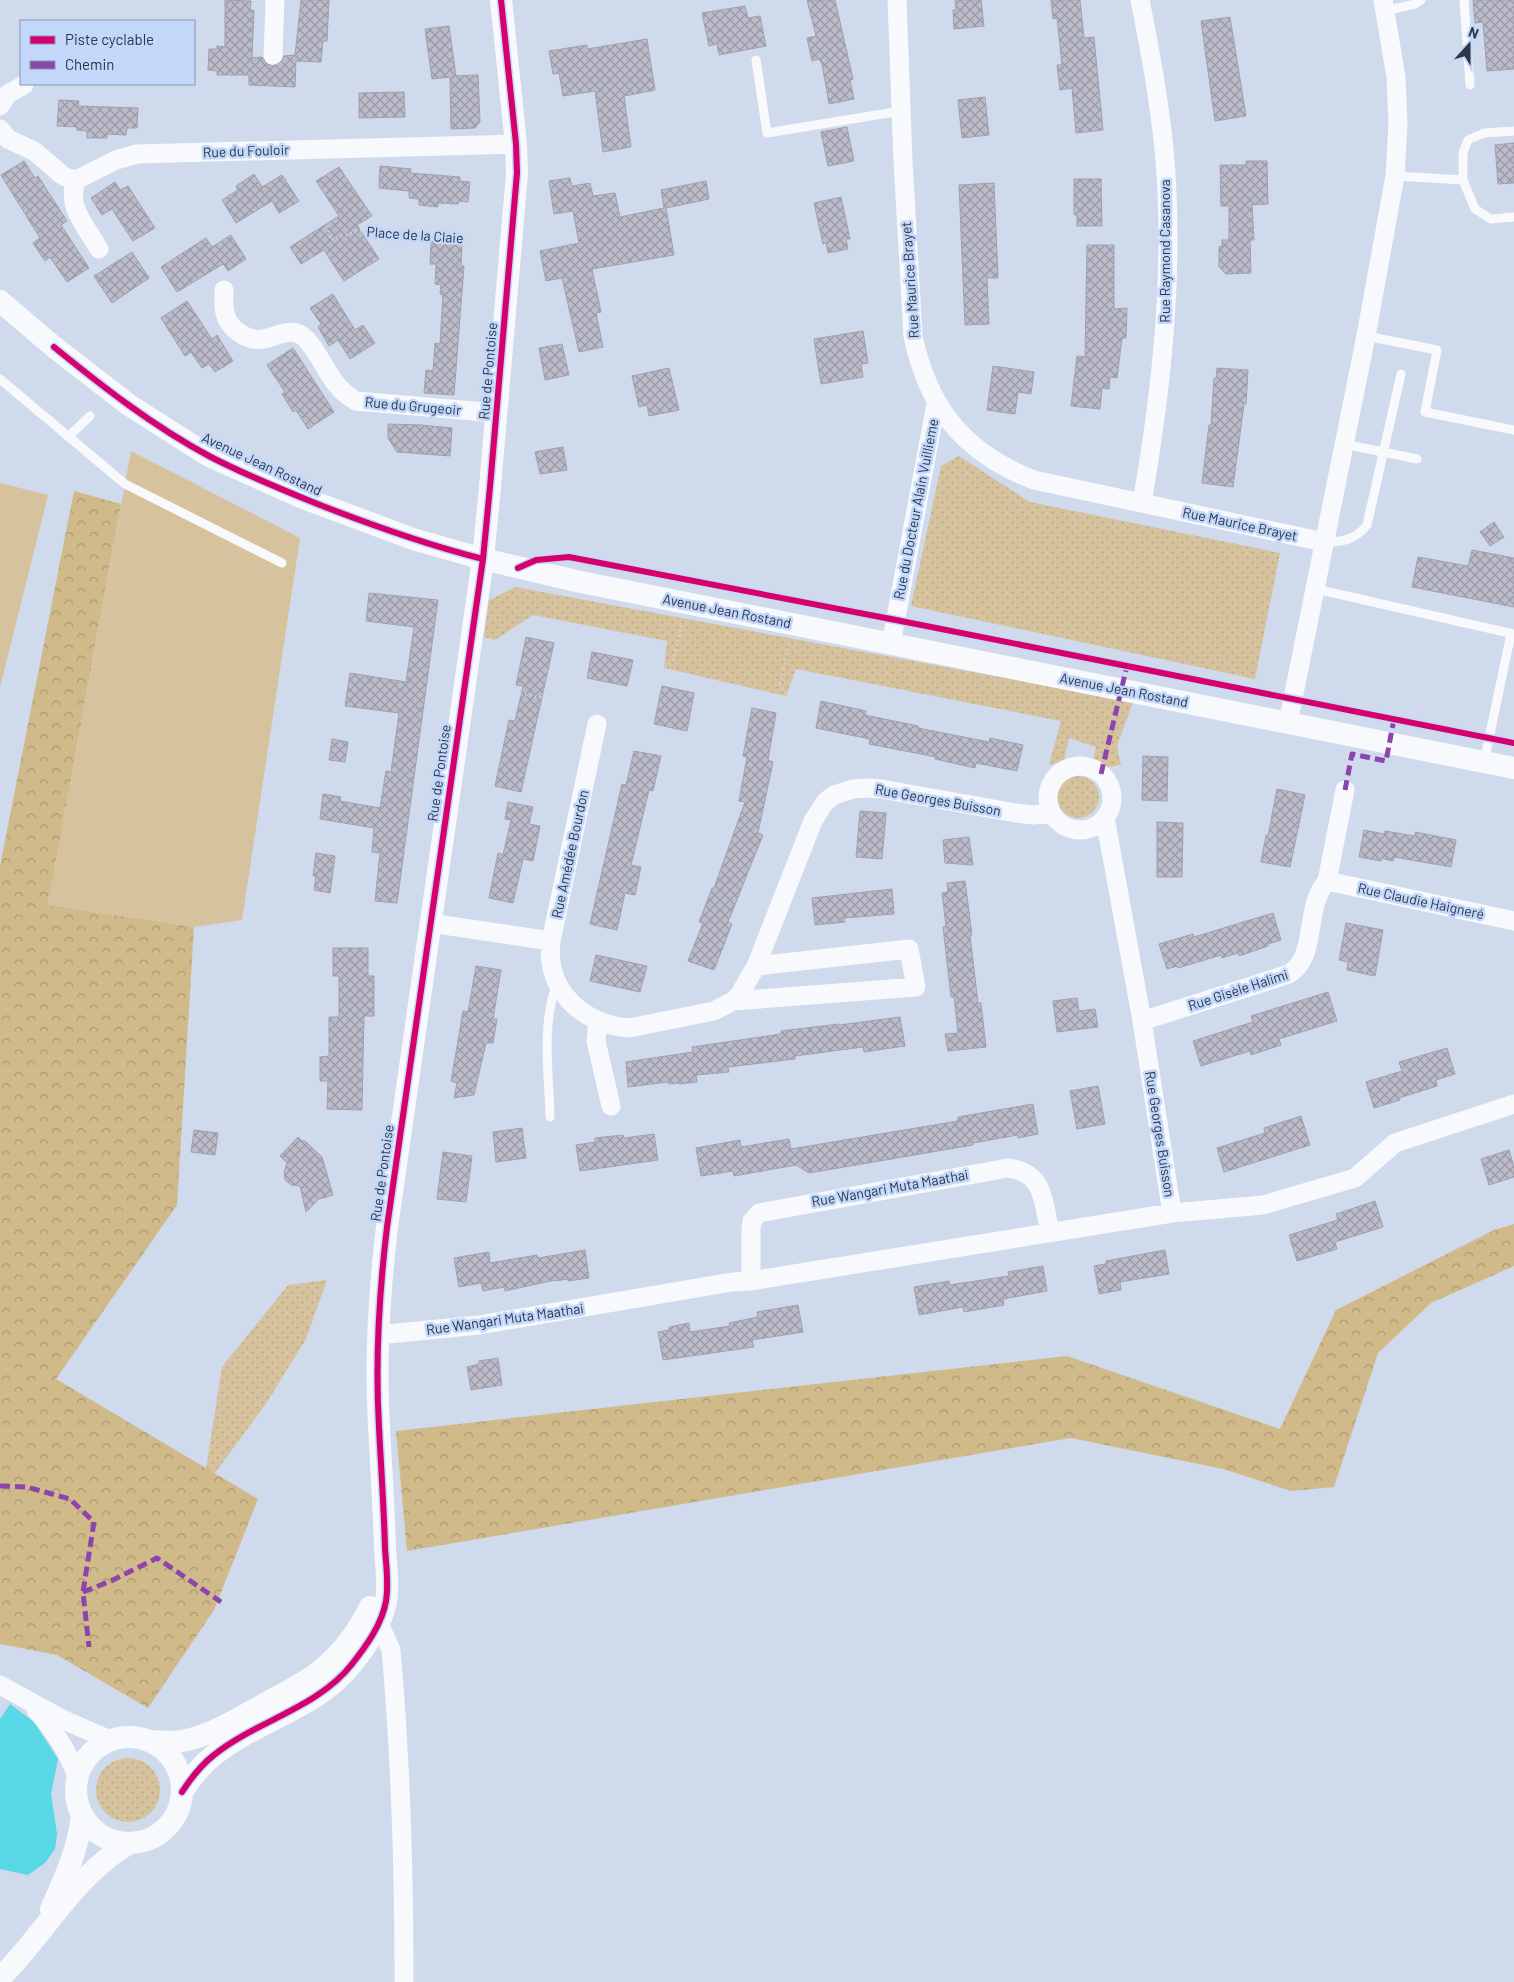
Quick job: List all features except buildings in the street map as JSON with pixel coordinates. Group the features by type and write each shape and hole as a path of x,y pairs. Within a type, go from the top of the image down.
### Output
{"street":[{"path":"273,55 275,0"},
{"name":"Rue de Pontoise","path":"371,1622 384,1609 387,1592 377,1386 379,1296 386,1227 483,559 512,242 516,144 501,0"},
{"name":"Rue Maurice Brayet","path":"897,0 913,336 922,372 936,404 970,443 990,458 1021,475 1050,485 1324,542"},
{"name":"Rue Raymond Casanova","path":"1140,0 1161,125 1168,227 1167,292 1160,386 1142,503"},
{"path":"1288,722 1366,336 1395,176 1398,112 1393,56 1384,6"},
{"path":"0,106 8,94 24,85"},
{"path":"0,129 8,139 34,151 62,176 78,179 72,191 74,206 99,248"},
{"name":"Rue du Fouloir","path":"78,179 116,160 137,154 516,144"},
{"name":"Rue du Grugeoir","path":"224,290 225,314 238,332 255,339 262,339 284,332 292,332 305,338 337,387 356,401 497,413"},
{"name":"Avenue Jean Rostand","path":"0,301 76,365 129,405 188,443 222,462 276,487 375,526 447,550 576,581 1514,768"},
{"name":"Rue du Docteur Alain Vuillieme","path":"891,644 936,404"},
{"name":"Rue Amédée Bourdon","path":"557,983 550,963 552,942 597,724"},
{"name":"Rue Georges Buisson","path":"834,795 853,789 881,788 1033,815 1052,813 1048,796 1054,779 1067,769 1085,766 1105,778 1111,788 1112,801 1105,818 1142,1021 1168,1190 1176,1212"},
{"name":"Rue Gisèle Halimi","path":"1142,1021 1289,974 1297,969 1302,963 1305,954 1315,901 1321,888 1327,881 1345,790"},
{"path":"557,983 580,1010 598,1021 629,1028 703,1014 719,1009 733,1001 748,983 756,966 813,821 822,807 834,795"},
{"path":"1052,813 1060,823 1077,830 1090,828 1105,818"},
{"name":"Rue Claudie Haigneré","path":"1327,881 1514,921"},
{"path":"430,923 552,942"},
{"path":"733,1001 916,987 910,949 756,966"},
{"path":"598,1021 596,1041 611,1106"},
{"path":"1176,1212 1262,1205 1355,1178 1395,1143 1514,1104"},
{"name":"Rue Wangari Muta Maathai","path":"751,1281 751,1229 752,1221 759,1212 1008,1168 1024,1171 1040,1187 1050,1232"},
{"name":"Rue Wangari Muta Maathai","path":"378,1335 479,1325 732,1282 751,1281 1176,1212"},
{"path":"130,1844 114,1841 99,1834 82,1816 75,1793 77,1777 89,1755 110,1740 125,1737 149,1741 174,1742 187,1740 210,1732 307,1680 317,1673 371,1622"},
{"path":"0,1978 93,1872 119,1850 130,1844 146,1841 166,1828 176,1815 182,1792 198,1770 224,1748 317,1695 334,1682 350,1666 371,1622"},
{"path":"371,1622 388,1640 391,1650 398,1723 403,1856 404,1982"},
{"path":"0,1685 30,1703 80,1728 110,1740"},
{"path":"30,1703 47,1721 61,1742 77,1777"},
{"path":"149,1741 163,1749 173,1761 180,1776 182,1792"},
{"path":"41,1930 74,1856 82,1816"}],"lane":[{"path":"1384,6 1415,4 1421,0"},
{"path":"1464,0 1470,85"},
{"path":"756,60 767,133 901,111"},
{"path":"1514,131 1484,134 1468,140 1463,153 1463,180 1475,209 1491,219 1514,217"},
{"path":"1395,176 1463,180"},
{"path":"1366,336 1437,350 1425,412 1514,430"},
{"path":"1324,542 1346,541 1354,538 1367,525 1401,374"},
{"path":"0,379 125,484 282,563"},
{"path":"68,437 90,416"},
{"path":"1343,444 1418,459"},
{"path":"1316,589 1513,634 1484,762"},
{"path":"550,1117 547,1022 550,1000 557,983"}],"path":[{"path":"1270,694 1281,617 1328,411 1331,284 1352,152 1349,129 1301,0"},
{"path":"1398,112 1514,102"},
{"path":"99,248 135,248 175,305"},
{"path":"76,365 190,296 224,290"},
{"path":"465,682 578,705 597,724 619,713 674,659 686,603"},
{"path":"793,624 780,683 834,795"},
{"path":"1260,692 1293,698"},
{"path":"1157,1118 1205,1133 1181,1154"},
{"path":"1168,1190 1183,1186 1214,1167 1175,1160"},
{"path":"1176,1212 1201,1317"}],"shaded area":[{"path":"131,451 300,538 242,920 194,927 48,905"},
{"path":"959,456 1030,502 1280,553 1255,679 911,606 941,466"},
{"path":"0,483 48,495 0,687"},
{"path":"515,587 1133,702 1117,746 1121,765 1109,767 1093,761 1096,747 1069,738 1064,760 1049,765 1061,721 796,669 786,696 664,668 667,641 533,615 495,640 484,637 489,600"},
{"path":"1078,776 1093,782 1099,797 1093,812 1078,818 1063,812 1057,797 1063,782"},
{"path":"327,1280 306,1339 265,1405 215,1473 206,1469 222,1367 288,1285"},
{"path":"122,1758 134,1758 151,1767 158,1778 160,1790 158,1802 151,1813 134,1822 122,1822 110,1817 101,1808 96,1796 96,1784 101,1772 110,1763"}],"green space":[{"path":"74,491 121,504 48,905 194,927 177,1205 56,1379 258,1499 214,1610 148,1708 57,1655 0,1644 0,866"},
{"path":"1514,1224 1514,1266 1431,1303 1378,1353 1334,1487 1291,1491 1223,1469 1071,1438 407,1551 396,1431 1067,1356 1280,1429 1336,1310 1494,1230"}],"water":[{"path":"10,1704 34,1722 58,1759 51,1794 57,1834 55,1849 45,1863 28,1875 0,1869 0,1719"}],"marked path":[{"path":"1101,774 1127,666"},
{"path":"1345,790 1352,754 1386,761 1394,719"},
{"path":"0,1486 27,1487 70,1499 94,1522 83,1592 89,1647"},
{"path":"83,1592 111,1581 157,1558 221,1602"}],"cycle path":[{"path":"182,1792 197,1772 214,1755 248,1733 322,1692 338,1679 352,1664 373,1634 381,1618 386,1601 387,1581 377,1377 382,1277 387,1227 483,559 517,173 516,144 501,0"},
{"path":"54,347 148,419 223,463 278,488 360,520 421,541 483,559"},
{"path":"518,568 536,560 569,557 1514,743"}]}
